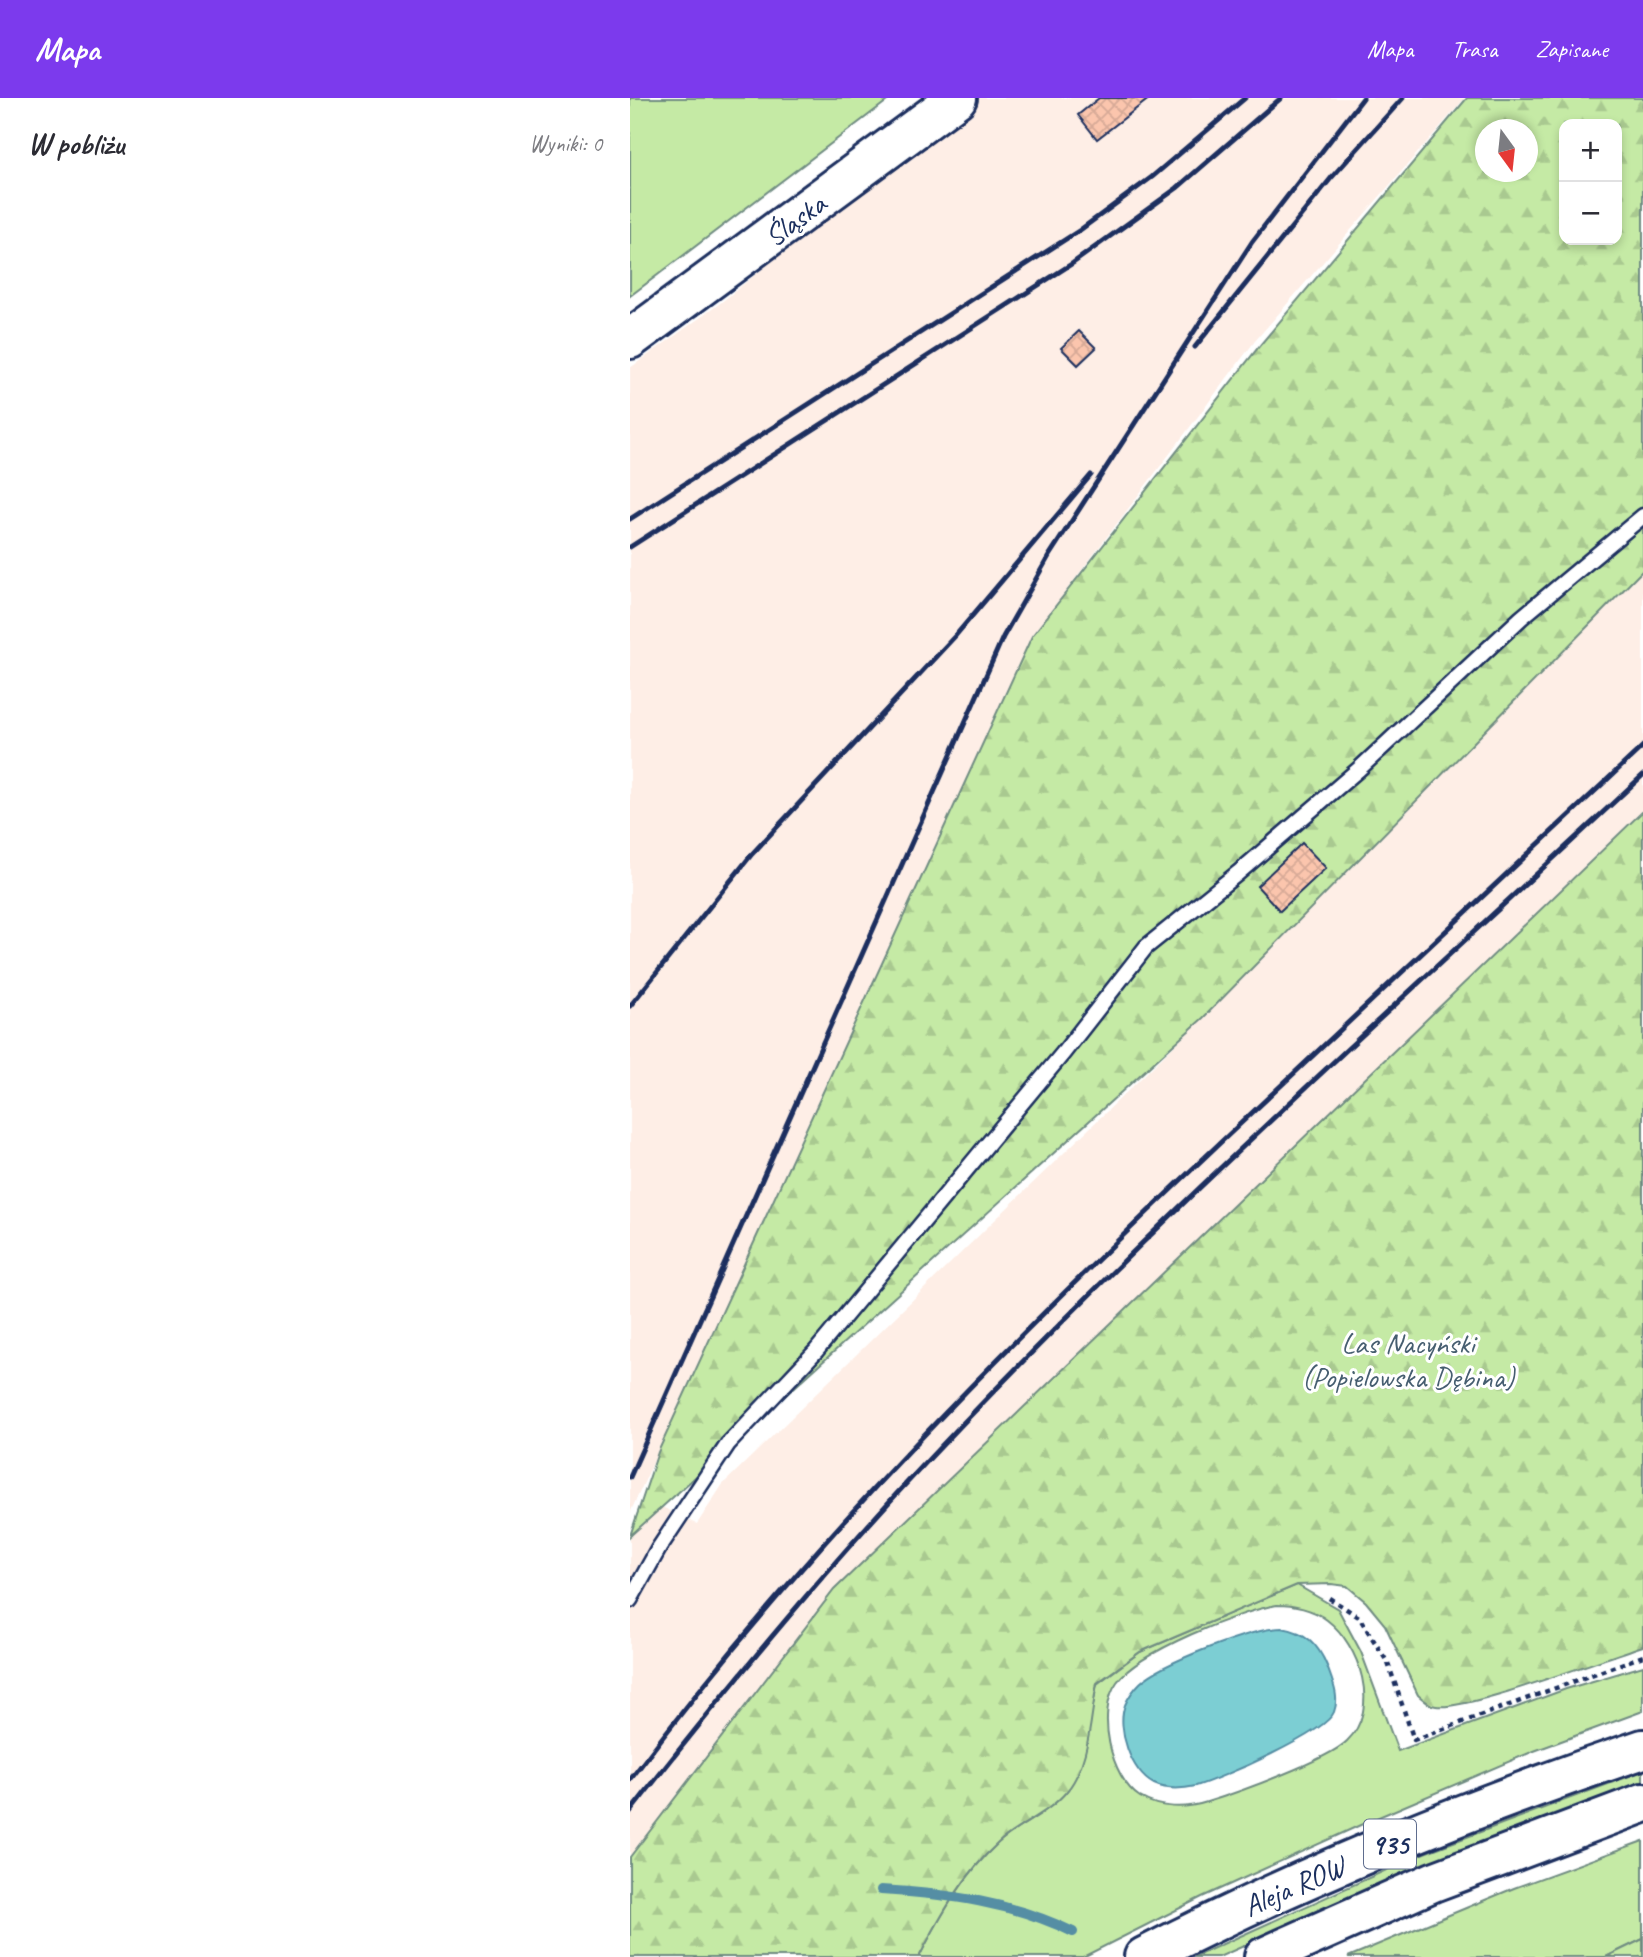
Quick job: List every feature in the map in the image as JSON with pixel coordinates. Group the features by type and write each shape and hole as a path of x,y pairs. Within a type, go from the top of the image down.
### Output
{"main road":[{"name":"Śląska","path":"630,339 957,98"},
{"name":"Aleja ROW","path":"1144,1957 1281,1891 1415,1833 1643,1749"},
{"name":"Aleja ROW","path":"1264,1957 1433,1882 1638,1805"}],"lane":[{"path":"630,1600 659,1548 727,1444 817,1351 1064,1052 1146,947 1238,873 1359,769 1521,618 1643,516"}],"path":[{"path":"1329,1598 1359,1617 1388,1663 1414,1740 1643,1656"}],"shaded area":[{"path":"974,98 1465,98 1255,341 1032,636 630,1513 630,368 719,304"},
{"path":"1643,566 1643,810 834,1590 630,1857 630,1536 662,1507 697,1524 723,1484 1203,1018"}],"green space":[{"path":"630,98 891,98 630,296"},
{"path":"1467,98 1643,98 1643,570 1203,1018 630,1536 658,1452 1032,636 1261,344"},
{"name":"Las Nacyński (Popielowska Dębina)","path":"1643,811 1643,1646 1505,1692 1452,1705 1436,1706 1418,1695 1385,1625 1366,1602 1347,1586 1297,1585 1140,1652 1097,1683 1085,1754 1075,1780 1059,1799 1006,1836 985,1855 944,1911 919,1957 630,1957 630,1857 834,1590"},
{"path":"1297,1585 1338,1609 1361,1652 1398,1751 1566,1689 1643,1666 1643,1711 1534,1751 1367,1822 1202,1897 1083,1957 919,1957 954,1897 985,1856 1006,1836 1051,1806 1066,1791 1082,1755 1097,1684 1140,1652","holes":["1283,1605 1303,1608 1321,1616 1339,1631 1349,1645 1357,1661 1364,1695 1363,1712 1357,1728 1347,1741 1321,1757 1207,1802 1173,1807 1140,1797 1121,1775 1109,1743 1108,1710 1117,1682 1128,1670 1146,1658 1191,1634 1239,1615"]},
{"path":"1643,1771 1643,1783 1428,1864 1219,1957 1194,1957 1424,1853"},
{"path":"1643,1841 1643,1939 1606,1957 1348,1957 1514,1888"},
{"path":"1643,1939 1643,1957 1606,1957"}],"water":[{"path":"1282,1628 1310,1640 1323,1658 1336,1694 1334,1712 1327,1721 1271,1754 1196,1786 1164,1787 1146,1778 1132,1760 1122,1726 1125,1705 1138,1685 1167,1666 1208,1648 1251,1634"}],"building":[{"path":"1099,98 1150,98 1097,139 1078,115"},
{"path":"1079,331 1096,348 1078,365 1061,348"},
{"path":"1302,843 1326,868 1280,911 1257,886"}],"waterway":[{"path":"881,1890 979,1901 1027,1913 1073,1932"}],"railway":[{"path":"630,519 1080,230 1152,177 1245,98"},
{"path":"630,547 1073,263 1177,188 1281,98"},
{"path":"630,1477 1003,637 1049,556 1252,242 1363,98"},
{"path":"1195,347 1332,177 1403,98"},
{"path":"630,1006 752,854 956,635 1091,475"},
{"path":"630,1780 770,1605 844,1521 998,1359 1158,1202 1643,746"},
{"path":"630,1812 729,1688 831,1567 990,1395 1172,1214 1643,775"}]}
